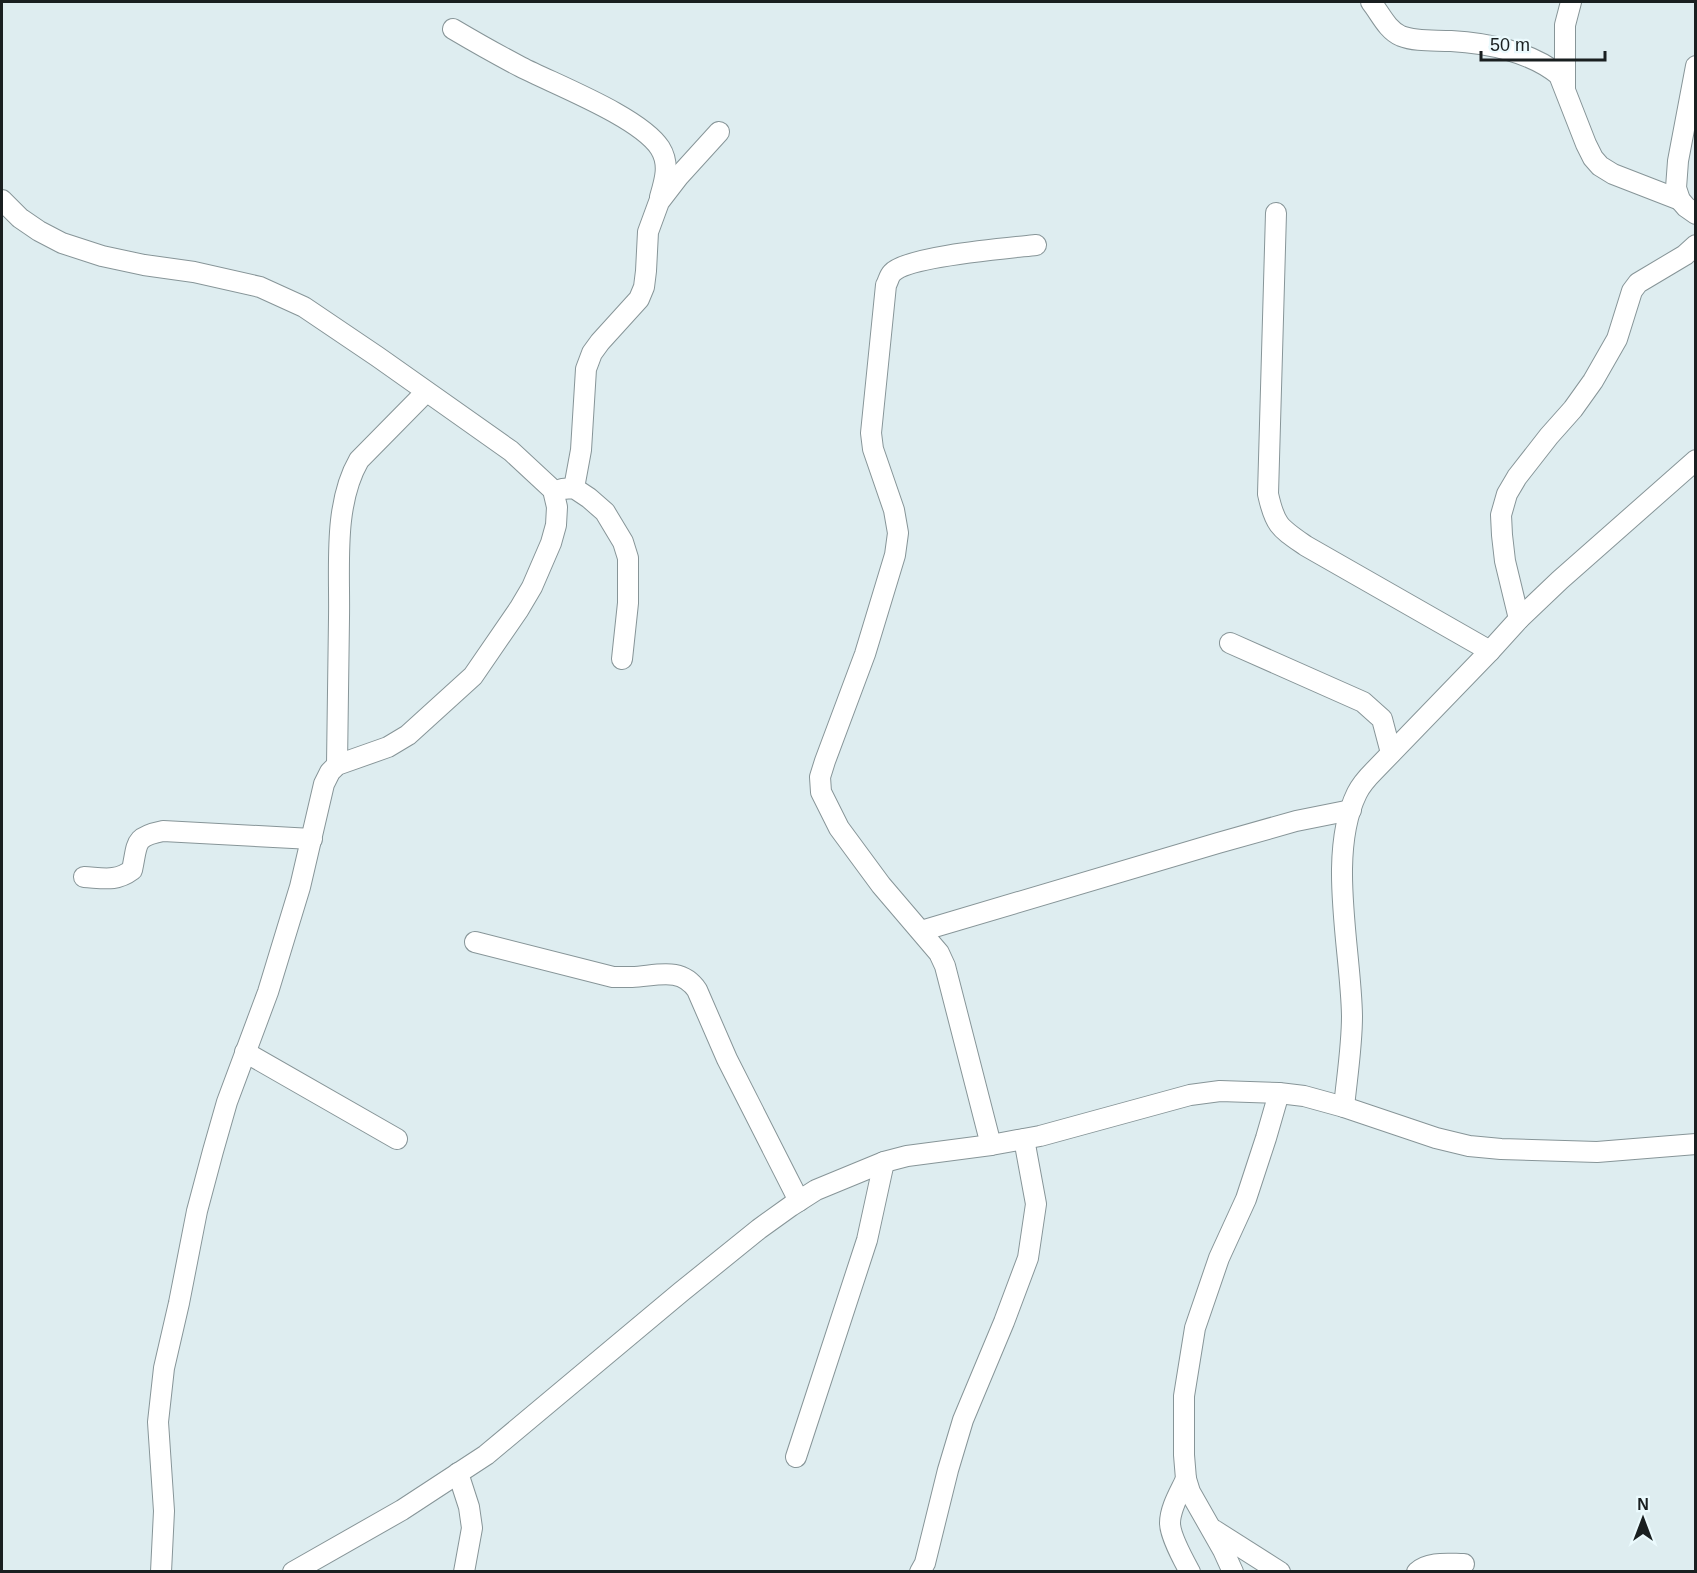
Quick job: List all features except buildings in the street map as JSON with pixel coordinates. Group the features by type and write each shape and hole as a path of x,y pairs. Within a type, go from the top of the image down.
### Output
{"street":[{"path":"1371,2 1390,29 1401,36 1491,45 1538,60 1559,75 1586,144 1600,166 1613,174 1680,200"},
{"path":"1565,88 1565,25 1571,2"},
{"path":"453,29 520,67 614,112 651,138 661,149 666,164 666,174 648,232 644,286 639,299 600,342 586,369 581,450 574,488"},
{"path":"1695,66 1676,175 1676,188 1680,200 1695,214"},
{"path":"658,202 719,132"},
{"path":"2,200 20,218 62,243 102,256 194,272 260,287 304,307 511,451 553,490 557,507 556,525 551,543 532,587 472,676 408,735 388,747 338,765 330,772 324,784 300,887 268,992 227,1102 197,1211 164,1368 158,1422 164,1511 161,1572"},
{"path":"1276,213 1268,494 1272,514 1281,528 1306,546 1490,651"},
{"path":"991,1145 945,966 939,953 881,885 839,828 821,792 820,777 866,654 895,555 898,534 894,510 879,467 871,433 886,285 892,272 907,264 929,258 1036,245"},
{"path":"1519,619 1505,561 1502,535 1502,515 1508,494 1517,477 1593,381 1617,339 1632,291 1638,283 1685,255 1695,245"},
{"path":"338,765 340,548 345,491 351,473 359,460 426,392"},
{"path":"1344,1107 1352,1015 1342,870 1344,841 1358,791 1374,771 1519,619 1695,460"},
{"path":"553,490 574,488 589,498 605,512 623,542 628,558 628,603 622,659"},
{"path":"1230,643 1364,702 1382,719 1391,753"},
{"path":"921,931 1296,821 1351,810"},
{"path":"84,877 110,879 124,876 132,870 138,841 146,834 163,831 312,839"},
{"path":"475,942 613,977 661,973 690,980 697,990 728,1059 799,1201"},
{"path":"245,1052 397,1139"},
{"path":"293,1572 402,1510 486,1455 681,1292 759,1229 799,1201 816,1190 884,1162 936,1151 1024,1139 1108,1119 1190,1095 1220,1091 1305,1096 1436,1138 1469,1146 1597,1152 1695,1144"},
{"path":"1233,1572 1190,1492 1186,1479 1184,1396 1195,1328 1219,1258 1246,1199 1279,1093"},
{"path":"920,1572 925,1563 963,1420 1028,1258 1036,1204 1024,1139"},
{"path":"796,1458 867,1240 884,1162"},
{"path":"458,1473 469,1507 472,1528 471,1544 464,1572"},
{"path":"1186,1479 1172,1510 1169,1525 1181,1557 1190,1572"},
{"path":"1211,1528 1280,1572"},
{"path":"1417,1572 1435,1564 1464,1564"}]}
